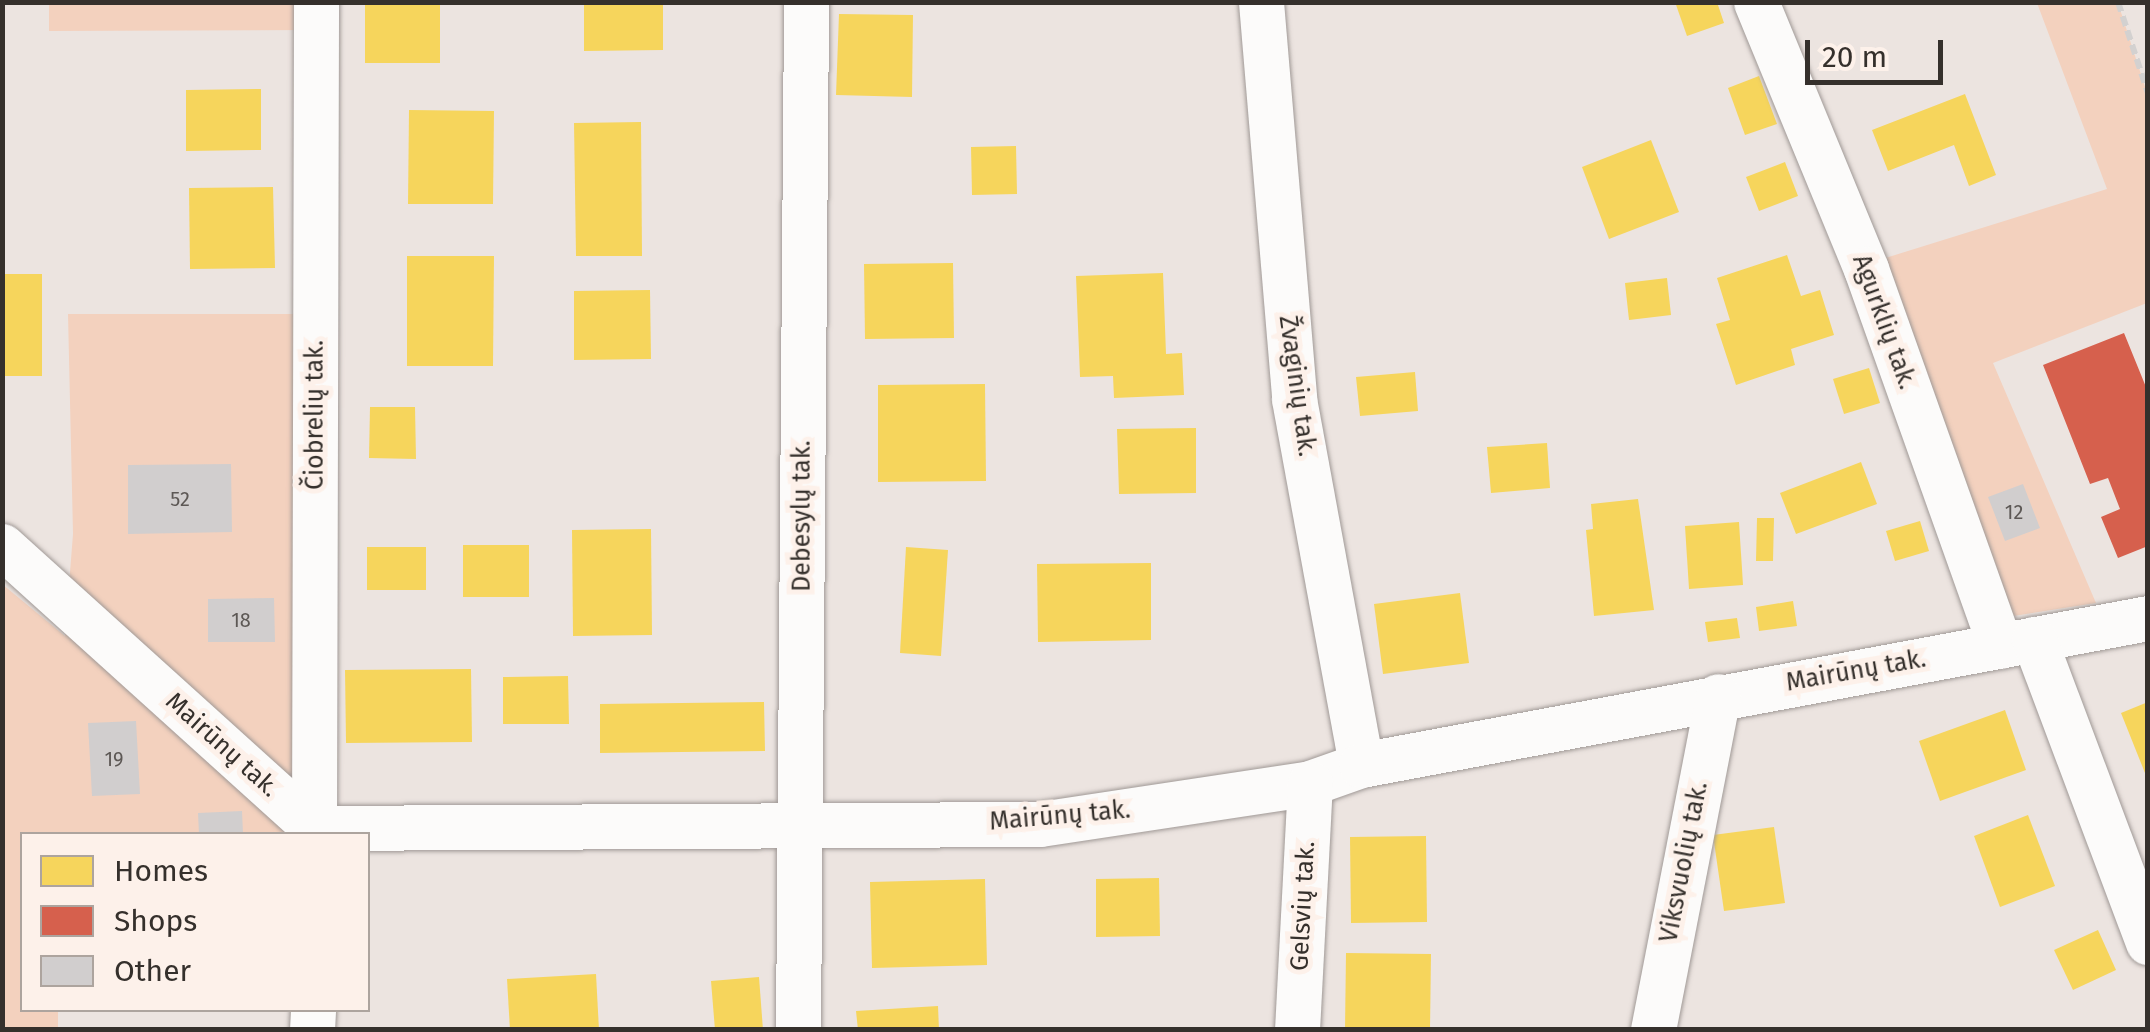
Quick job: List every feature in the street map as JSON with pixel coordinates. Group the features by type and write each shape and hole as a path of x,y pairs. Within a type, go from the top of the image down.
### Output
{"street":[{"name":"Čiobrelių tak.","path":"314,831 316,2"},
{"name":"Debesylų tak.","path":"798,1030 806,2"},
{"name":"Žvaginių tak.","path":"1261,2 1294,399 1361,766"},
{"name":"Agurklių tak.","path":"1756,2 2017,642 2148,942"},
{"name":"Mairūnų tak.","path":"2,546 314,831 1040,824 1310,783 1361,766 2148,618"},
{"name":"Viksvuolių tak.","path":"1652,1030 1718,696"},
{"name":"Gelsvių tak.","path":"1297,1030 1310,783"}],"path":[{"path":"2118,2 2148,94"}],"shaded area":[{"path":"49,3 316,3 316,30 49,31"},
{"path":"2037,3 2118,3 2147,93 2147,303 1993,363 2096,603 2001,618 1879,260 2107,189"},
{"path":"68,314 315,314 314,832 20,832 20,1012 58,1012 58,1029 3,1029 2,584 65,636 73,534"}],"building: Homes":[{"path":"365,2 440,2 440,63 365,63"},
{"path":"584,2 663,2 663,50 584,51"},
{"path":"1675,2 1717,2 1724,23 1687,36"},
{"path":"839,14 913,15 912,97 836,95"},
{"path":"1759,76 1777,124 1745,135 1728,88"},
{"path":"261,89 261,150 186,151 186,90"},
{"path":"1965,94 1996,175 1969,186 1954,145 1888,171 1872,130"},
{"path":"409,110 494,111 493,204 408,204"},
{"path":"641,122 642,256 576,256 574,123"},
{"path":"1651,140 1679,212 1609,239 1582,167"},
{"path":"1016,146 1017,194 972,195 971,147"},
{"path":"1785,162 1798,196 1759,211 1746,177"},
{"path":"273,187 275,268 190,269 189,188"},
{"path":"1787,255 1801,296 1820,290 1834,335 1791,349 1795,365 1736,385 1716,324 1730,320 1717,278"},
{"path":"407,256 494,256 493,366 407,366"},
{"path":"953,263 954,338 865,339 864,264"},
{"path":"1163,273 1166,354 1182,353 1184,395 1114,398 1113,376 1080,377 1076,276"},
{"path":"2,274 42,274 42,376 2,376"},
{"path":"1667,278 1671,315 1629,320 1625,283"},
{"path":"650,290 651,359 574,360 574,291"},
{"path":"1869,368 1880,403 1844,414 1833,379"},
{"path":"1415,372 1418,411 1360,416 1356,377"},
{"path":"985,384 986,481 878,482 878,385"},
{"path":"370,407 415,407 416,459 369,458"},
{"path":"1196,428 1196,493 1119,494 1117,429"},
{"path":"1547,443 1550,488 1491,493 1487,447"},
{"path":"1861,462 1877,504 1796,534 1780,493"},
{"path":"1638,499 1654,610 1594,616 1586,530 1593,529 1591,504"},
{"path":"1757,518 1774,518 1773,561 1756,561"},
{"path":"1920,521 1929,551 1895,561 1886,531"},
{"path":"1739,522 1743,585 1689,589 1685,526"},
{"path":"651,529 652,635 573,636 572,530"},
{"path":"463,545 529,545 529,597 463,597"},
{"path":"367,547 426,547 426,590 367,590"},
{"path":"906,547 948,550 941,656 900,653"},
{"path":"1151,563 1151,640 1038,642 1037,564"},
{"path":"1460,593 1469,663 1383,674 1374,604"},
{"path":"1793,601 1797,626 1759,631 1756,607"},
{"path":"1737,618 1740,638 1708,642 1705,622"},
{"path":"471,669 472,742 346,743 345,670"},
{"path":"568,676 569,724 503,724 503,677"},
{"path":"764,702 765,751 600,753 600,704"},
{"path":"2148,702 2148,778 2147,778 2121,713"},
{"path":"2005,710 2026,770 1940,801 1919,741"},
{"path":"2028,815 2055,886 2000,907 1974,836"},
{"path":"1774,827 1785,903 1724,911 1713,835"},
{"path":"1426,836 1427,922 1351,923 1350,837"},
{"path":"1159,878 1160,936 1096,937 1096,879"},
{"path":"985,879 987,965 872,968 870,882"},
{"path":"2098,930 2116,970 2073,990 2054,950"},
{"path":"1346,953 1431,954 1430,1030 1345,1030"},
{"path":"596,974 599,1030 510,1030 507,979"},
{"path":"759,977 763,1030 715,1030 711,981"},
{"path":"938,1006 939,1030 858,1030 856,1011"}],"building: Shops":[{"path":"2124,333 2148,392 2148,546 2118,558 2101,517 2120,509 2108,478 2090,484 2043,365"}],"building: Other":[{"path":"231,464 232,532 128,534 128,465"},
{"path":"2023,484 2040,528 2005,541 1988,497"},
{"path":"274,598 275,642 208,642 208,599"},
{"path":"136,721 140,794 92,796 88,723"},
{"path":"242,811 243,832 199,832 198,813"}]}
